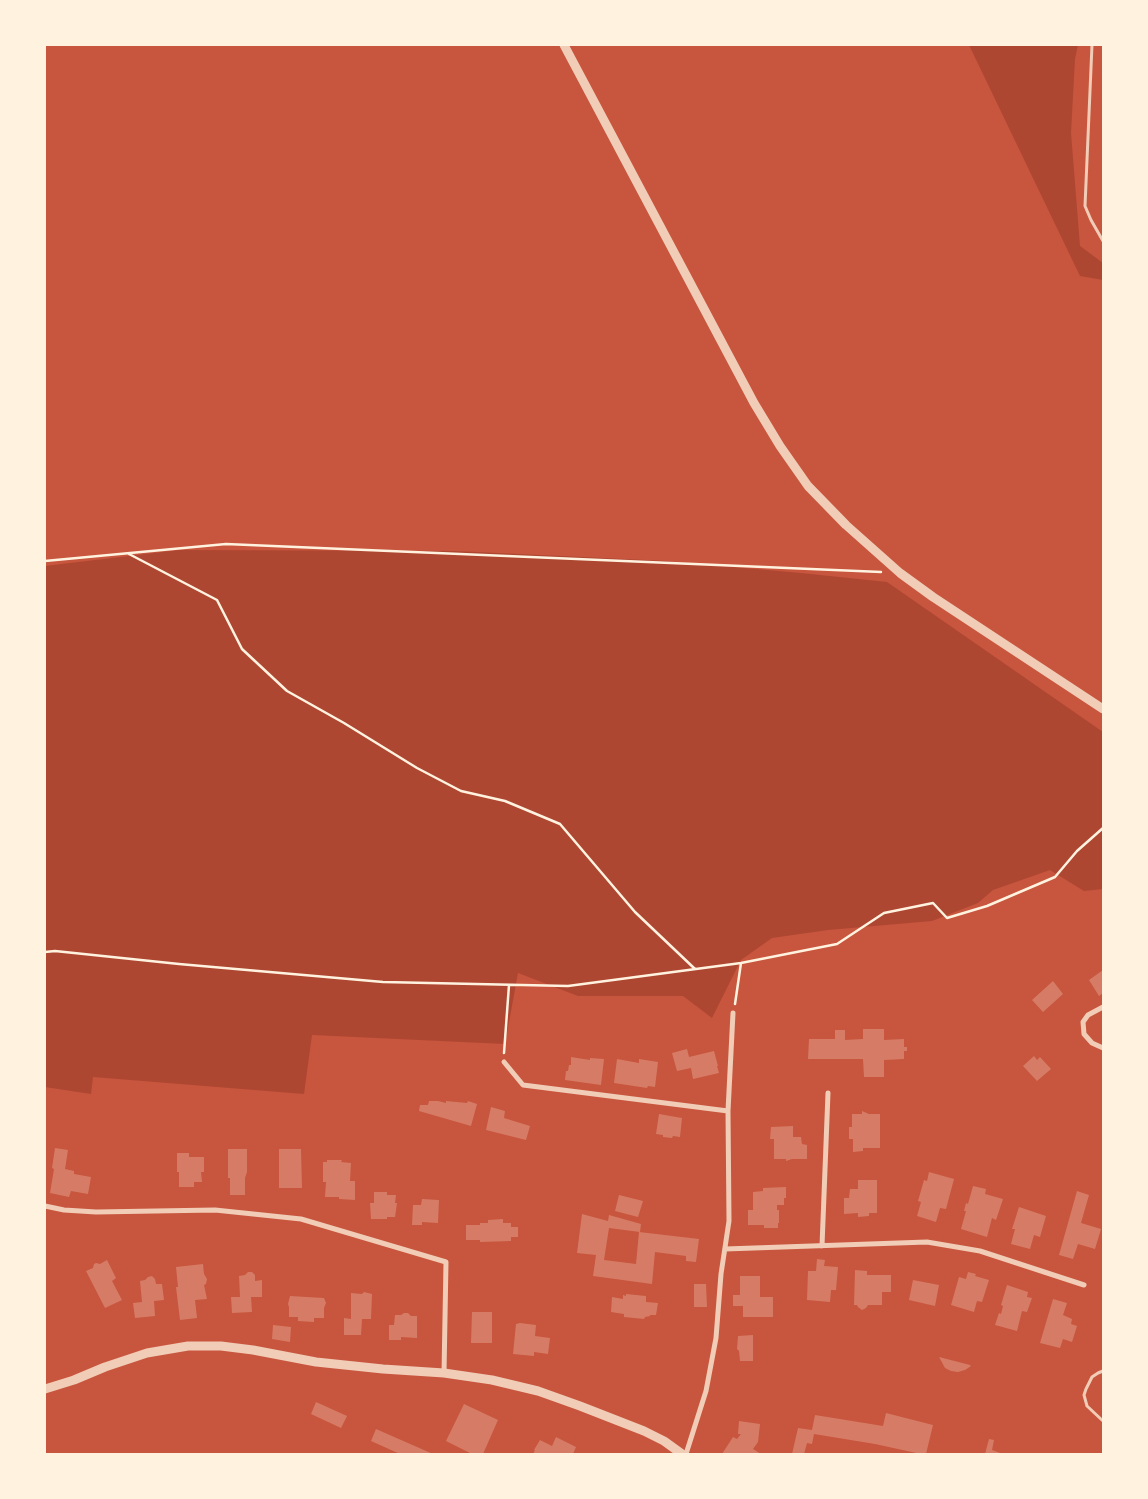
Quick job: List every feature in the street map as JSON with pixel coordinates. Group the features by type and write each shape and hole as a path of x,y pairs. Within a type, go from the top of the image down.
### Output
{"street":[{"path":"564,45 754,404 808,486 846,525 900,573 933,597 1103,709"},
{"path":"1103,1006 1088,1015 1083,1022 1084,1034 1092,1043 1103,1048"},
{"path":"686,1454 706,1390 716,1338 720,1274 729,1221 728,1111 733,1013"},
{"path":"504,1062 523,1085 728,1111"},
{"path":"822,1246 828,1093"},
{"path":"45,1206 64,1210 96,1212 215,1210 301,1219 446,1262 444,1373"},
{"path":"725,1249 927,1242 980,1251 1084,1286"},
{"path":"45,1389 147,1353 188,1346 221,1346 316,1362 444,1373 492,1380 538,1391 580,1406 644,1431 664,1441 682,1454"}],"lane":[{"path":"1091,45 1085,206 1103,241"},
{"path":"1103,1371 1092,1377 1084,1395 1087,1406 1103,1421"}],"path":[{"path":"45,561 226,544 900,573"},
{"path":"128,553 217,600 242,649 287,691 344,723 417,768 461,791 505,801 560,824 635,912 695,970"},
{"path":"45,952 55,951 383,982 568,986 741,963 837,944 884,913 933,903 947,918 987,906 1055,877 1077,851 1103,828"},
{"path":"733,1013 741,963"},
{"path":"504,1062 509,984"}],"shaded area":[{"path":"969,45 1078,45 1075,59 1071,133 1080,246 1103,263 1103,280 1080,276"},
{"path":"179,550 455,551 666,561 887,582 1103,732 1103,889 1084,891 1050,870 993,890 978,903 932,921 828,930 772,938 741,960 712,1018 683,996 578,996 518,973 505,1044 312,1035 304,1094 93,1077 91,1094 45,1087 45,566"}],"building":[{"path":"1103,970 1103,993 1099,996 1089,980"},
{"path":"1053,981 1063,994 1043,1012 1032,1000"},
{"path":"863,1029 884,1029 884,1040 904,1039 904,1047 907,1047 907,1051 904,1051 904,1059 884,1060 884,1077 864,1077 863,1059 808,1059 809,1039 835,1039 835,1030 845,1030 845,1040 863,1039"},
{"path":"687,1049 689,1057 714,1051 719,1073 693,1079 691,1068 677,1071 672,1053"},
{"path":"1034,1056 1037,1060 1040,1057 1051,1069 1037,1081 1023,1066"},
{"path":"571,1057 590,1060 590,1058 604,1059 601,1085 565,1080 566,1071 568,1071 569,1065 571,1065"},
{"path":"617,1059 639,1063 639,1059 658,1062 655,1087 648,1086 647,1088 614,1083"},
{"path":"429,1101 467,1103 468,1101 477,1104 471,1126 419,1111 420,1105 428,1105"},
{"path":"491,1107 505,1111 504,1118 530,1126 526,1140 486,1130"},
{"path":"862,1111 869,1114 880,1114 880,1148 863,1148 863,1151 853,1152 853,1139 849,1139 849,1127 852,1127 852,1114 862,1114"},
{"path":"659,1114 682,1118 680,1137 663,1137 663,1135 656,1134"},
{"path":"793,1126 793,1137 801,1137 802,1144 807,1145 807,1159 786,1161 786,1159 774,1159 774,1139 770,1139 771,1127"},
{"path":"55,1148 68,1150 65,1169 74,1171 74,1174 91,1177 88,1194 71,1191 69,1197 50,1193"},
{"path":"228,1149 247,1149 245,1195 230,1195"},
{"path":"279,1149 301,1149 302,1188 279,1188"},
{"path":"177,1153 189,1153 189,1157 204,1157 204,1172 201,1172 202,1182 194,1182 194,1187 179,1187"},
{"path":"327,1160 342,1160 341,1162 351,1163 350,1181 355,1181 355,1200 325,1197 326,1182 323,1182 323,1162 327,1162"},
{"path":"929,1172 954,1179 946,1209 940,1208 936,1222 917,1216 921,1202 918,1201 924,1180 927,1181"},
{"path":"858,1180 877,1180 877,1213 869,1213 869,1216 858,1217 858,1213 844,1214 844,1198 849,1198 850,1189 858,1189"},
{"path":"973,1186 986,1189 985,1194 1003,1199 996,1220 992,1218 987,1237 961,1229 966,1211 964,1211 966,1203 968,1204"},
{"path":"786,1187 784,1205 777,1205 777,1210 779,1210 778,1228 764,1228 764,1225 748,1225 748,1210 753,1210 753,1192 763,1191 763,1188"},
{"path":"1077,1191 1089,1195 1081,1223 1101,1229 1095,1249 1078,1244 1073,1259 1059,1255"},
{"path":"374,1192 387,1192 387,1195 396,1195 395,1217 371,1219 370,1203 374,1203"},
{"path":"619,1195 643,1201 638,1217 615,1211"},
{"path":"422,1199 439,1200 438,1223 422,1222 422,1225 412,1225 413,1205 421,1205"},
{"path":"1019,1207 1046,1216 1040,1237 1034,1235 1030,1249 1011,1244 1015,1229 1012,1229"},
{"path":"582,1214 608,1221 609,1215 641,1224 640,1232 609,1228 604,1260 636,1264 639,1232 699,1239 696,1262 686,1261 686,1256 655,1252 652,1284 593,1276 596,1255 577,1253"},
{"path":"503,1219 503,1223 511,1223 511,1227 518,1227 518,1237 511,1237 511,1241 480,1242 480,1240 466,1240 466,1225 480,1225 480,1223 488,1223 488,1220"},
{"path":"817,1259 825,1260 824,1266 838,1267 836,1290 831,1290 830,1302 807,1300 808,1271 816,1271"},
{"path":"107,1260 116,1278 112,1281 122,1300 105,1308 86,1271 93,1268 94,1264 100,1264"},
{"path":"203,1264 204,1274 207,1279 204,1285 207,1299 195,1300 197,1318 180,1320 176,1287 178,1287 176,1267"},
{"path":"855,1270 867,1271 867,1275 891,1275 891,1292 882,1292 882,1305 868,1305 862,1310 857,1305 854,1305"},
{"path":"248,1272 252,1272 255,1275 255,1281 262,1280 262,1297 251,1297 252,1312 232,1313 231,1297 240,1297 239,1276 245,1275"},
{"path":"968,1272 989,1280 982,1302 977,1301 974,1312 951,1305 959,1277 966,1279"},
{"path":"152,1276 156,1284 162,1284 164,1300 154,1301 155,1316 135,1318 133,1303 142,1302 140,1281"},
{"path":"740,1276 760,1276 760,1297 773,1297 773,1317 743,1317 743,1306 733,1306 733,1295 740,1295"},
{"path":"913,1280 939,1285 935,1306 909,1300"},
{"path":"694,1284 706,1284 707,1307 694,1307"},
{"path":"1007,1285 1028,1292 1027,1297 1032,1298 1027,1312 1022,1311 1017,1331 995,1325 999,1313 1001,1314 1003,1306 1001,1305"},
{"path":"364,1292 372,1294 371,1319 362,1319 361,1335 344,1335 344,1318 351,1319 351,1293 362,1294"},
{"path":"626,1294 646,1296 646,1302 658,1303 656,1315 650,1315 644,1319 624,1317 624,1314 611,1312 612,1297 623,1299 623,1295 626,1296"},
{"path":"290,1296 324,1298 326,1303 324,1318 314,1318 314,1322 298,1321 298,1317 289,1317 288,1304"},
{"path":"1053,1299 1067,1303 1063,1315 1072,1319 1071,1324 1077,1326 1072,1342 1063,1339 1060,1348 1040,1343"},
{"path":"472,1312 492,1312 492,1343 471,1343"},
{"path":"404,1313 417,1316 417,1338 401,1337 401,1340 389,1340 389,1325 394,1325 395,1315"},
{"path":"516,1324 536,1325 535,1336 550,1338 548,1354 534,1352 534,1356 513,1354"},
{"path":"273,1325 291,1327 290,1342 272,1339"},
{"path":"753,1335 753,1361 740,1361 737,1349 738,1336"},
{"path":"939,1357 971,1366 958,1372 951,1371 945,1368"},
{"path":"316,1402 347,1416 341,1428 311,1414"},
{"path":"464,1404 498,1420 483,1454 472,1454 446,1441"},
{"path":"886,1413 933,1425 926,1454 814,1434 812,1444 807,1443 804,1454 792,1454 798,1428 812,1430 815,1415 883,1426"},
{"path":"739,1421 760,1424 758,1442 753,1449 761,1454 722,1454 733,1437 737,1439 741,1434 738,1434"},
{"path":"376,1429 433,1454 400,1454 371,1441"},
{"path":"556,1437 576,1447 573,1454 533,1454 540,1440 552,1446"},
{"path":"989,1439 994,1440 992,1450 1003,1454 985,1454"}]}
